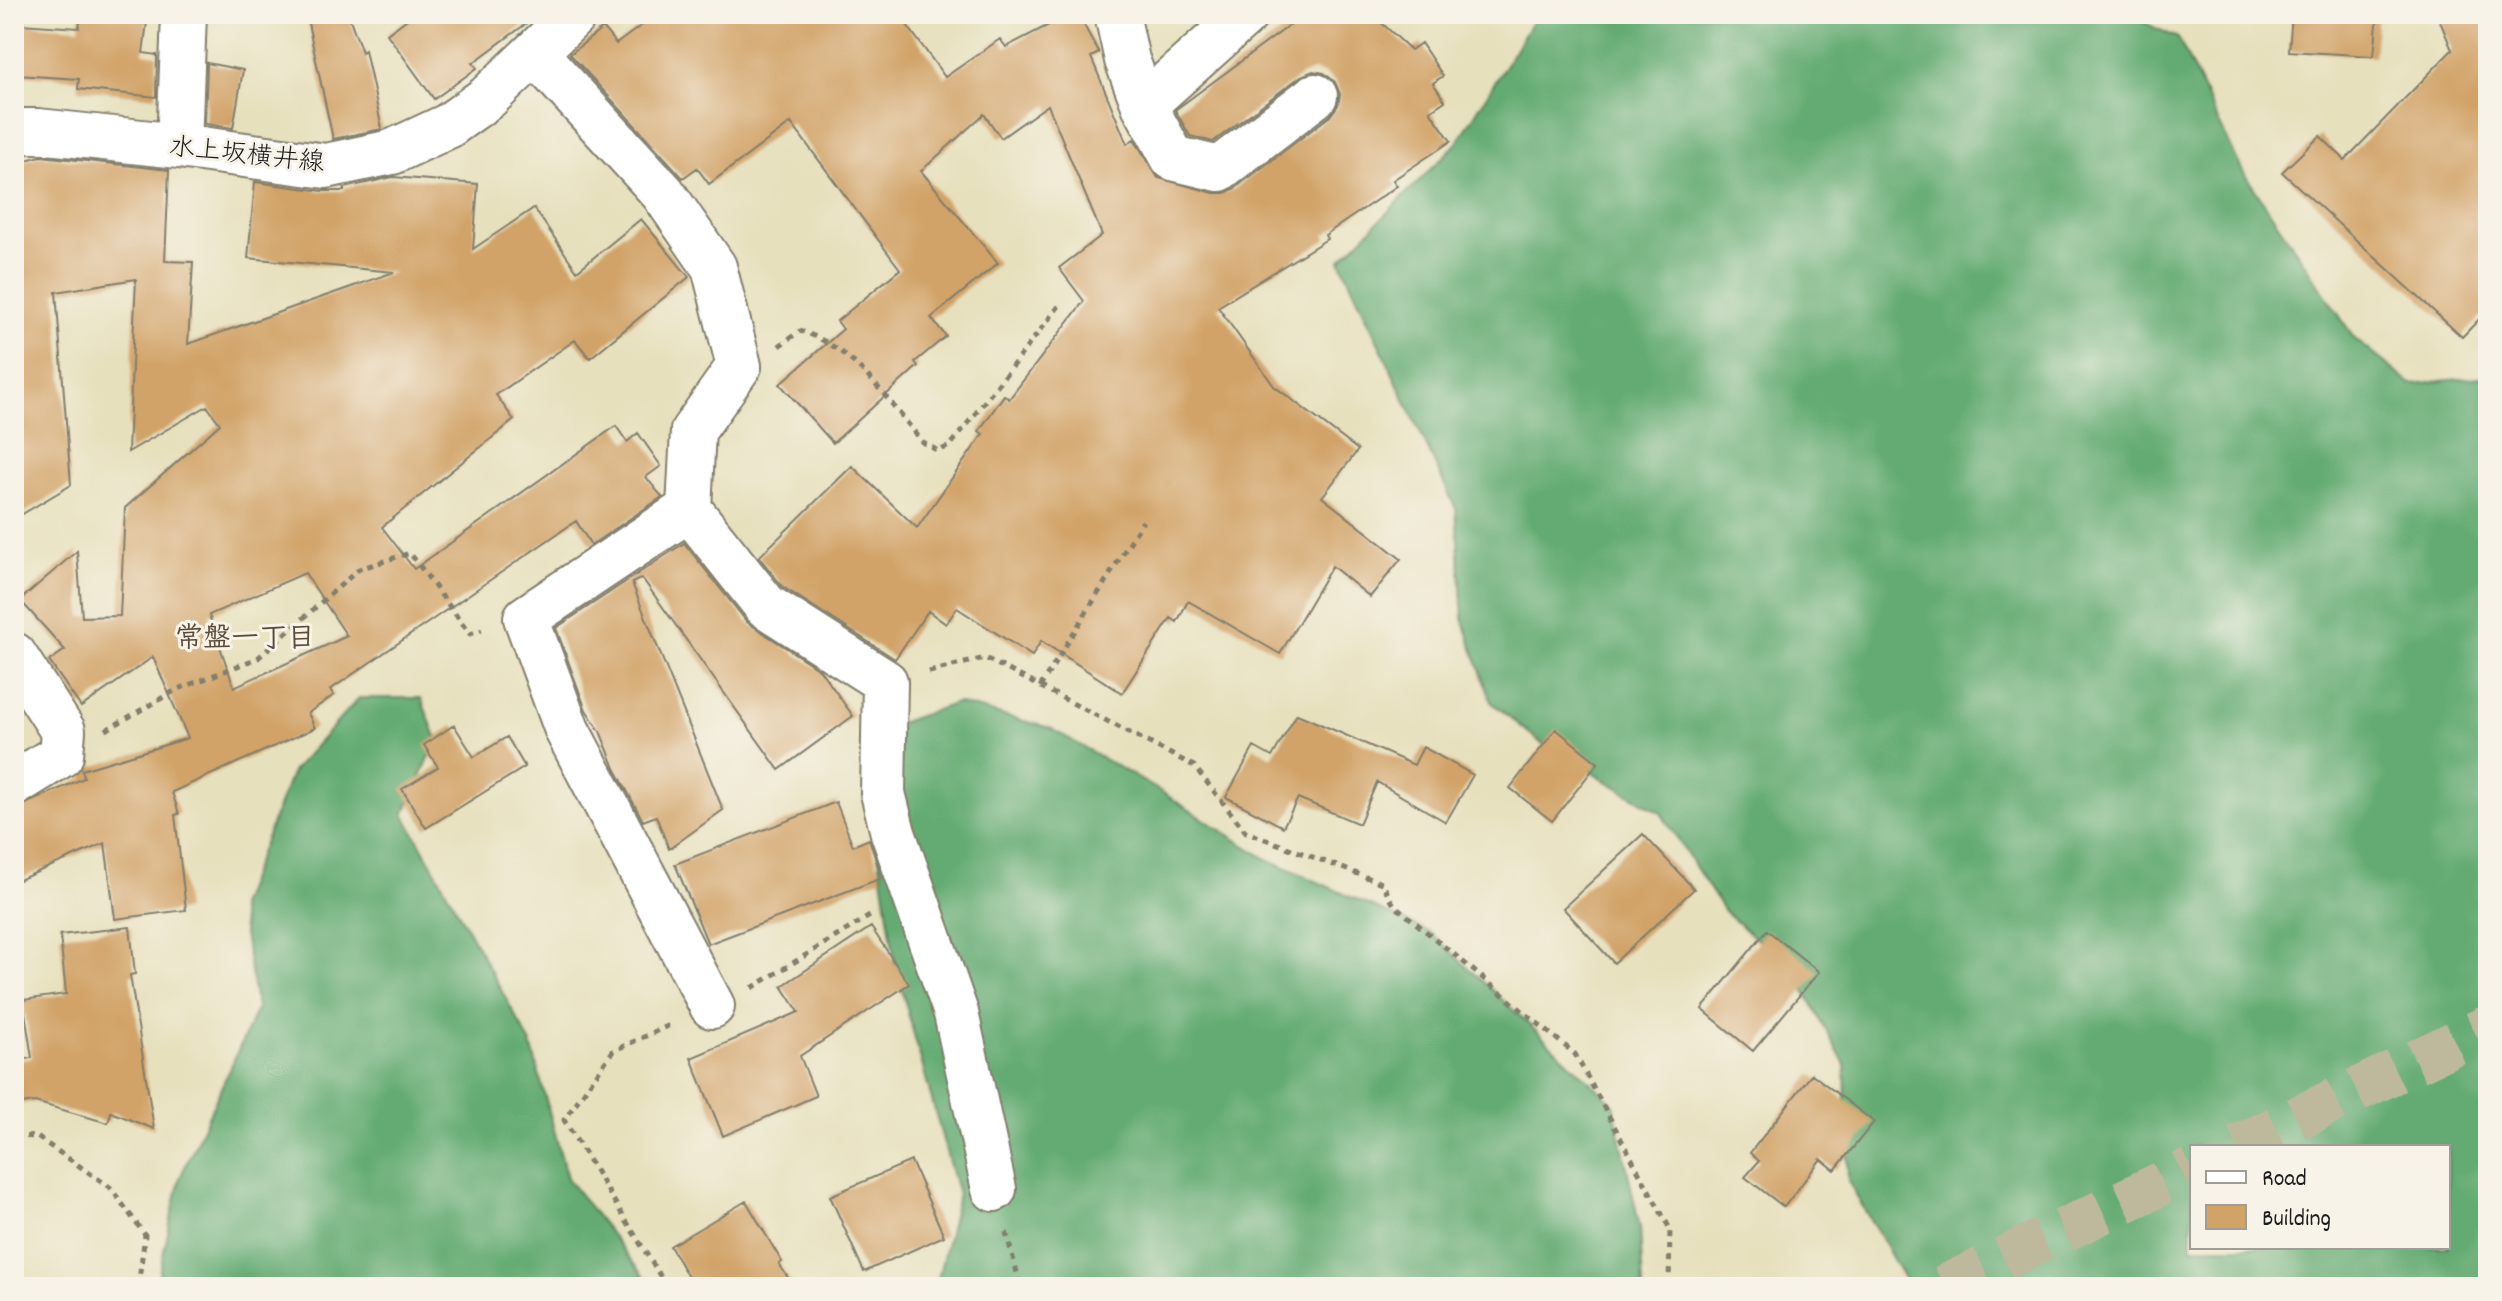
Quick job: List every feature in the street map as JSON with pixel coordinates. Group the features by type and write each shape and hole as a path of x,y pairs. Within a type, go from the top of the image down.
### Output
{"street":[{"path":"179,146 184,14"},
{"name":"水上坂横井線","path":"14,131 179,146 326,166 392,152 448,126 487,98 575,14"},
{"path":"1117,14 1127,60 1144,105 1173,158 1219,169 1315,96"},
{"path":"1144,105 1246,14"},
{"path":"535,53 663,193 714,267 739,366 693,431 689,509 766,606 885,682 883,793 893,833 956,1013 994,1189"},
{"path":"689,509 526,618 567,730 712,1006"},
{"path":"14,655 63,731 61,755 14,784"}],"path":[{"path":"739,366 762,357 800,331 820,337 845,353 923,442 938,451 950,446 1059,306"},
{"path":"1040,687 1143,521"},
{"path":"57,758 176,690 258,658 359,569 410,553 470,634 526,618"},
{"path":"885,682 985,658 1194,766 1246,832 1382,883 1394,905 1575,1054 1670,1229 1669,1287"},
{"path":"667,1287 564,1120 613,1051 756,987 913,889"},
{"path":"14,1136 37,1137 110,1187 145,1235 138,1287"},
{"path":"994,1189 1021,1287"}],"green space":[{"path":"1537,14 2125,14 2178,38 2242,170 2355,339 2411,384 2488,376 2488,1287 1909,1287 1848,1181 1845,1065 1795,972 1724,911 1661,813 1540,742 1491,702 1463,619 1456,509 1340,260 1458,142"},
{"path":"359,698 421,698 437,740 404,814 531,1044 567,1178 652,1287 156,1287 180,1178 257,1009 239,906 292,772"},
{"path":"956,703 1050,728 1160,791 1265,858 1431,933 1613,1103 1640,1228 1643,1287 936,1287 958,1195 896,969 871,804 896,724"}],"building":[{"path":"81,14 148,14 143,53 157,55 156,97 78,89 79,79 17,75 21,24 79,28"},
{"path":"306,14 348,14 362,52 365,50 382,129 333,139"},
{"path":"414,14 539,14 473,63 477,68 434,99 387,34"},
{"path":"657,14 899,14 945,77 1000,39 1006,47 1070,14 1078,14 1099,53 1091,57 1127,144 1134,139 1158,178 1214,193 1234,189 1330,116 1338,105 1340,94 1335,82 1324,73 1313,71 1301,76 1213,142 1190,136 1175,110 1305,14 1372,14 1411,50 1421,43 1443,76 1433,83 1445,101 1430,111 1451,141 1393,180 1397,186 1325,235 1327,239 1218,307 1274,386 1358,450 1322,497 1401,559 1370,597 1332,566 1280,654 1188,601 1177,622 1171,618 1122,693 1041,641 1032,656 957,608 946,624 928,611 895,659 783,587 759,557 852,466 917,528 983,434 979,431 1004,395 1009,399 1084,301 1059,268 1102,235 1048,105 1001,138 984,114 921,171 998,263 931,318 946,336 915,362 918,366 833,443 780,384 843,329 837,321 900,269 791,123 709,184 697,168 683,178 570,54 603,28 616,44"},
{"path":"2292,14 2378,14 2374,56 2289,51"},
{"path":"2437,14 2488,14 2488,310 2462,337 2282,172 2320,136 2345,160 2452,50"},
{"path":"207,63 243,70 233,128 205,124"},
{"path":"41,156 169,170 165,261 193,262 188,344 394,272 248,258 255,182 323,191 344,191 344,188 393,177 478,184 473,249 534,208 577,271 641,219 689,277 590,358 575,340 496,395 514,420 382,527 414,569 616,426 627,442 638,433 661,466 646,477 662,497 591,545 576,521 330,690 334,695 308,713 315,728 172,792 179,814 175,815 186,910 115,919 105,843 14,882 14,809 84,778 82,770 188,738 153,657 81,707 49,661 65,650 20,600 77,551 82,617 120,616 125,508 220,424 207,406 128,452 136,279 56,292 71,485 14,519 14,163","holes":["305,573 347,636 234,687 209,615"]},
{"path":"684,543 747,622 820,670 853,716 779,770 642,578 632,583 723,810 669,849 656,816 643,821 615,768 600,731 586,710 556,628"},
{"path":"1297,714 1414,765 1423,747 1473,775 1446,822 1377,782 1359,824 1298,798 1283,827 1226,797 1254,747 1272,757"},
{"path":"454,725 474,757 507,737 525,767 426,828 402,789 438,767 424,745"},
{"path":"1556,729 1598,763 1552,821 1510,788"},
{"path":"836,802 853,846 869,839 882,878 708,944 675,864"},
{"path":"1643,834 1694,889 1614,963 1563,908"},
{"path":"130,927 135,974 130,975 154,1129 111,1112 108,1123 35,1102 14,1105 14,1061 32,1058 23,1000 66,994 60,935"},
{"path":"871,927 909,984 800,1056 816,1096 723,1136 691,1058 799,1012 782,986"},
{"path":"1767,930 1819,972 1753,1051 1702,1009"},
{"path":"1812,1074 1874,1122 1835,1170 1821,1159 1784,1207 1745,1177 1759,1161 1750,1153"},
{"path":"911,1161 944,1236 864,1272 830,1196"},
{"path":"746,1201 794,1287 694,1287 670,1246"}],"tunnel":[{"path":"2241,1145 2488,1027"},
{"path":"1944,1287 2190,1170"}],"district":[{"name":"常盤一丁目","path":"245,636"}]}
